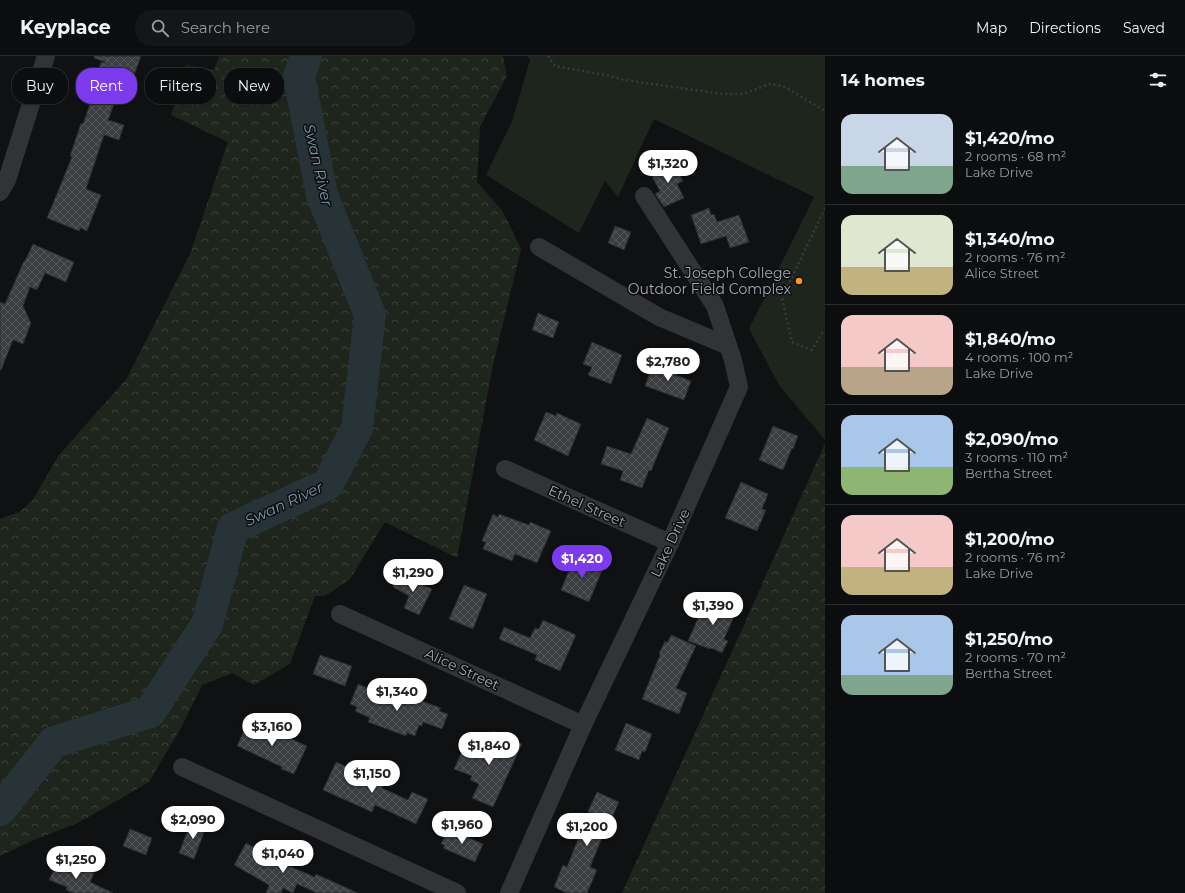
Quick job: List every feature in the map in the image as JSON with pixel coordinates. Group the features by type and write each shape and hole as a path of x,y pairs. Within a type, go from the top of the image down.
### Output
{"street":[{"path":"0,192 7,180 46,56"},
{"name":"Lake Drive","path":"509,893 583,725 670,542 739,387 715,306 644,196"},
{"path":"539,247 659,316 728,346"},
{"name":"Ethel Street","path":"505,468 670,542"},
{"name":"Alice Street","path":"340,614 583,725"},
{"path":"182,767 457,893"}],"path":[{"path":"548,56 555,66 606,75 624,80 723,94 743,94 770,84 785,87 825,111"},
{"path":"825,208 782,298 792,342 812,350 822,333 825,335"}],"green space":[{"path":"219,56 503,56 507,76 480,127 477,182 502,210 521,249 493,365 457,558 385,522 350,579 325,596 315,596 290,664 254,685 232,673 202,685 181,728 149,782 80,822 34,840 0,856 0,519 19,512 32,501 59,455 127,378 190,254 228,142 171,115 174,104 216,104 216,68 215,68"},
{"name":"St. Joseph College Outdoor Field Complex","path":"527,56 825,56 825,440 779,385 749,329 814,197 654,119 618,197 605,181 579,233 486,175 512,121 530,60"},
{"path":"186,65 203,68 185,68"},
{"path":"825,443 825,893 622,893 743,627"}],"building":[{"path":"94,56 141,56 137,68 99,68 101,62 105,62 94,58"},
{"path":"90,104 114,104 108,120 124,125 119,140 104,135 86,189 101,195 87,231 81,228 79,231 47,218 72,157 70,156 81,123 83,124"},
{"path":"674,161 683,181 677,184 684,198 664,207 655,194 660,191 650,173"},
{"path":"709,208 711,215 714,214 717,222 739,215 749,242 730,248 726,236 701,244 691,215"},
{"path":"615,226 631,232 624,250 608,243"},
{"path":"33,244 74,262 66,282 45,273 37,290 30,287 23,306 31,323 23,344 13,340 0,370 0,302 5,304"},
{"path":"538,313 559,322 553,338 532,330"},
{"path":"592,342 622,355 611,384 588,375 592,367 583,364"},
{"path":"652,366 660,369 661,366 677,372 676,375 691,381 684,400 645,386"},
{"path":"546,412 556,416 557,413 581,424 568,456 534,440"},
{"path":"647,418 669,428 651,471 649,470 642,488 620,480 623,471 601,464 607,446 631,454"},
{"path":"773,426 798,436 783,470 759,460"},
{"path":"741,482 768,494 762,509 766,510 757,531 725,518"},
{"path":"493,514 498,517 499,514 529,525 530,522 551,531 537,563 515,554 512,561 483,549 486,542 482,541"},
{"path":"575,556 603,568 589,602 561,590"},
{"path":"400,574 432,589 419,615 404,608 409,596 393,587"},
{"path":"464,585 487,594 473,629 449,619"},
{"path":"707,598 737,610 724,639 728,641 722,653 688,641"},
{"path":"543,620 576,635 560,671 535,660 537,655 499,639 504,627 530,638 535,628 539,629"},
{"path":"671,635 696,646 676,688 687,693 679,714 642,699 660,655 659,654 665,641 667,643"},
{"path":"320,655 352,666 345,686 313,674"},
{"path":"358,684 402,702 405,695 441,708 439,711 448,714 442,729 423,722 422,726 419,725 415,736 407,733 406,736 368,722 370,718 355,711 357,707 350,704"},
{"path":"255,720 268,726 267,728 307,746 294,774 281,769 282,767 237,746 246,726 251,728"},
{"path":"626,723 652,734 645,752 642,751 639,760 615,750"},
{"path":"493,731 522,744 493,807 472,798 479,784 470,780 472,776 454,769 465,745 483,754"},
{"path":"336,762 384,784 382,788 408,800 412,792 428,799 416,824 375,805 372,812 323,790"},
{"path":"597,792 619,802 610,822 609,821 590,867 597,870 587,893 567,893 554,887 563,865 567,867 588,811"},
{"path":"191,822 206,827 194,859 179,853"},
{"path":"130,829 152,838 146,855 123,846"},
{"path":"448,829 483,844 475,862 443,848 445,845 441,844"},
{"path":"246,843 264,853 263,855 315,877 316,874 358,893 317,893 297,884 293,893 283,888 281,893 266,893 269,885 234,865"},
{"path":"57,863 68,867 70,863 94,873 90,882 113,893 73,893 66,890 67,887 49,880"}],"waterway":[{"name":"Swan River","path":"0,810 54,742 150,712 207,624 233,528 328,484 357,428 370,315 322,195 299,77 306,56"}],"place":[{"name":"St. Joseph College Outdoor Field Complex","path":"799,281"}]}
